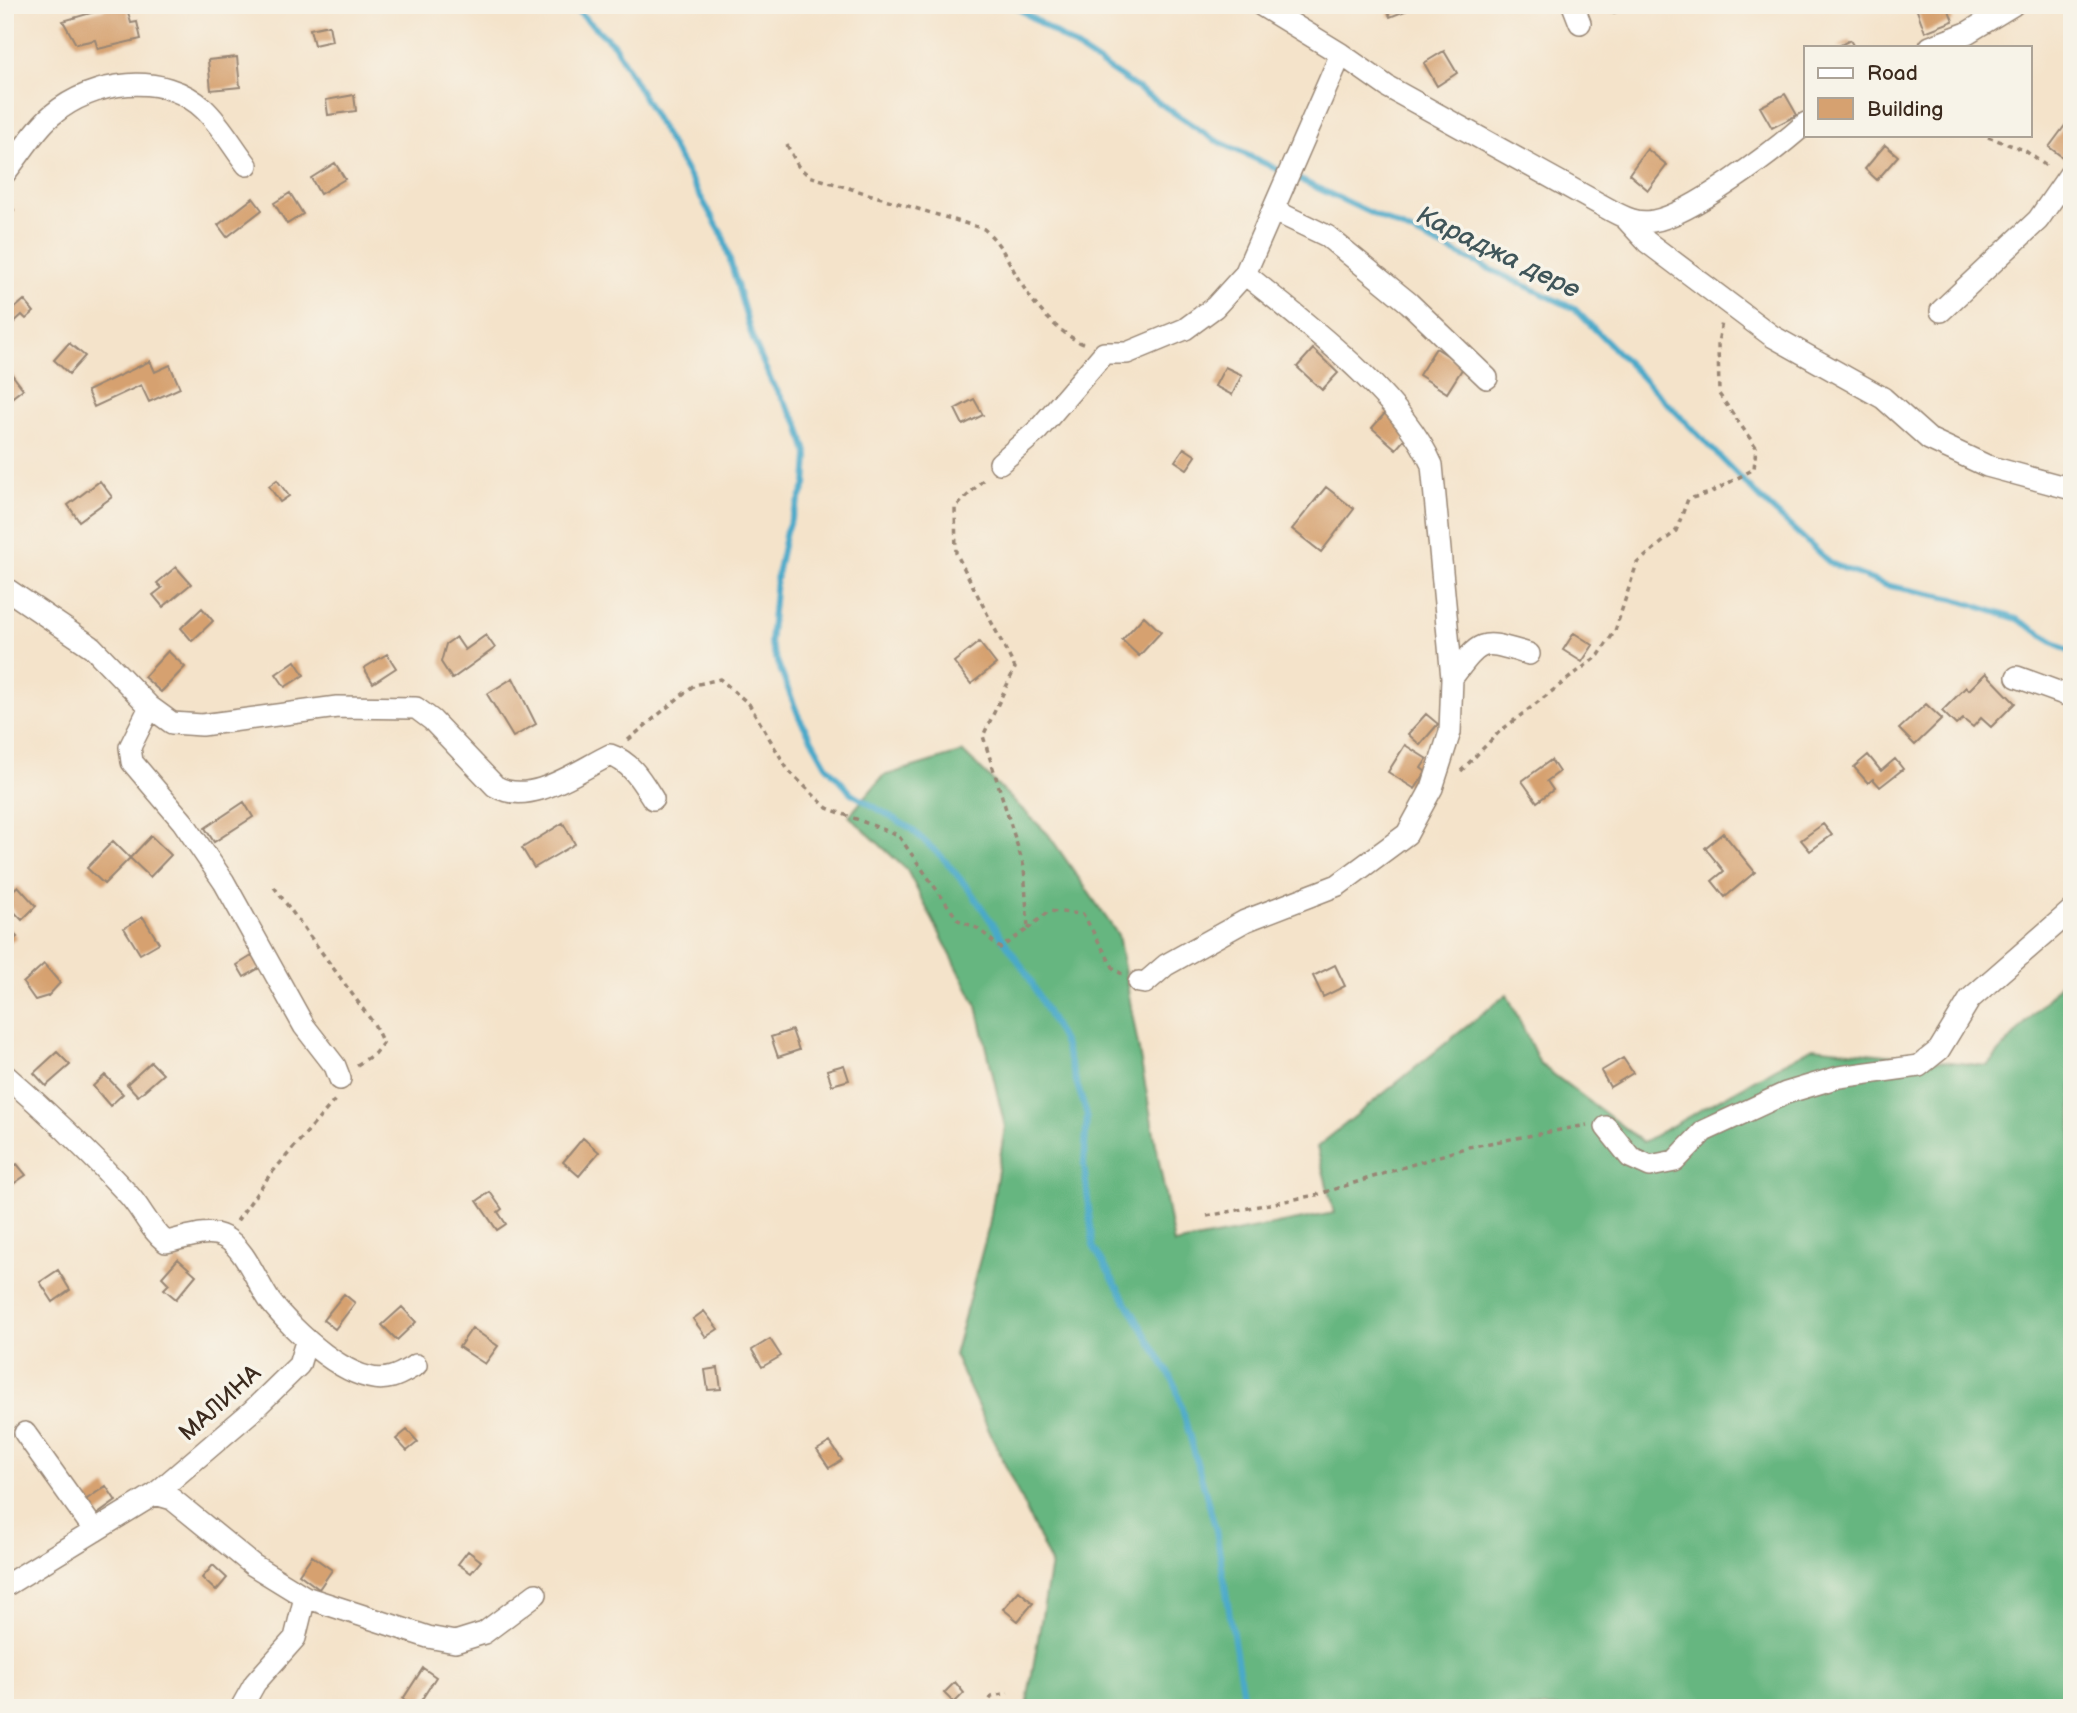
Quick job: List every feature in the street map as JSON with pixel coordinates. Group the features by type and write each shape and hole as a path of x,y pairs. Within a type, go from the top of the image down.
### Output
{"street":[{"path":"1261,5 1342,54 1388,87 1625,218 1647,242 1772,336 1883,398 1929,439 1987,466 2072,489"},
{"path":"1933,46 1967,33 2013,5"},
{"path":"1000,463 1038,430 1104,353 1127,353 1185,328 1215,307 1245,274 1342,54"},
{"path":"5,173 52,115 85,95 125,84 173,89 204,109 247,164"},
{"path":"1625,218 1654,221 1686,207 1769,156 1804,125"},
{"path":"1941,311 2038,220 2072,171"},
{"path":"1273,210 1327,236 1409,303 1486,378"},
{"path":"1139,982 1145,983 1166,965 1245,921 1338,885 1406,834 1432,788 1450,732 1452,677 1432,466 1423,445 1412,428 1335,347 1245,274"},
{"path":"5,588 92,647 150,707 172,723 202,725 337,707 416,708 432,720 495,786 504,792 520,794 541,788 610,755 622,759 636,773 653,799"},
{"path":"1452,677 1475,648 1491,643 1529,654"},
{"path":"2017,677 2072,697"},
{"path":"150,707 130,747 132,762 183,822 224,882 304,1026 337,1072"},
{"path":"1606,1127 1630,1157 1650,1166 1675,1161 1704,1131 1786,1093 1839,1077 1919,1066 1939,1050 1970,999 2072,910"},
{"path":"5,1075 41,1106 129,1194 152,1231 166,1242 201,1234 225,1237 235,1247 271,1303 306,1342 339,1365 361,1374 391,1378 416,1365"},
{"name":"МАЛИНА","path":"94,1531 155,1494 252,1411 299,1365 306,1342"},
{"path":"5,1586 94,1531 25,1433"},
{"path":"155,1494 172,1499 253,1565 305,1597 428,1637 455,1642 484,1633 536,1594"},
{"path":"241,1708 255,1684 295,1638 305,1597"}],"path":[{"path":"1988,137 2024,150 2056,172 2072,171"},
{"path":"787,145 798,166 809,176 984,229 1000,243 1026,291 1050,319 1074,340 1104,353"},
{"path":"1457,775 1499,732 1599,655 1615,631 1637,563 1676,531 1688,499 1710,492 1754,469 1756,447 1719,394 1718,343 1726,302"},
{"path":"1000,463 955,508 956,552 1015,668 983,736 1024,867 1028,929"},
{"path":"610,755 694,685 720,679 749,704 788,770 827,808 898,835 958,920 979,929 1000,948 1049,911 1083,914 1115,969 1139,982"},
{"path":"225,1237 269,1176 331,1107 342,1088 337,1072 359,1065 383,1043 374,1024 274,887"},
{"path":"1207,1216 1316,1195 1468,1147 1583,1125 1606,1127"},
{"path":"985,1708 992,1696 1008,1693"}],"green space":[{"path":"963,752 1048,834 1118,935 1174,1244 1334,1213 1317,1147 1507,994 1540,1064 1643,1142 1813,1047 1987,1066 2072,971 2072,1708 1026,1708 1051,1564 954,1355 989,1226 1005,1127 977,1006 907,870 849,816 883,776"}],"building":[{"path":"126,5 131,23 137,22 141,39 98,49 95,40 76,44 63,21"},
{"path":"1385,5 1420,5 1390,17"},
{"path":"1599,5 1635,5 1635,6 1614,13"},
{"path":"1915,5 1947,5 1953,21 1925,32"},
{"path":"329,25 332,41 314,45 310,29"},
{"path":"1850,40 1853,46 1839,46"},
{"path":"1444,51 1457,73 1437,86 1424,63"},
{"path":"237,57 240,87 211,90 208,60"},
{"path":"1785,94 1797,115 1772,128 1760,107"},
{"path":"354,95 356,111 328,115 326,100"},
{"path":"2072,116 2072,158 2069,162 2049,147"},
{"path":"1885,145 1898,156 1877,180 1865,169"},
{"path":"1647,149 1667,165 1648,190 1629,174"},
{"path":"335,163 345,179 320,194 311,178"},
{"path":"290,193 303,214 287,224 274,203"},
{"path":"253,198 262,210 227,237 218,225"},
{"path":"5,201 14,210 5,218"},
{"path":"24,300 34,312 26,319 22,315 12,324 5,317"},
{"path":"69,343 85,356 69,374 54,360"},
{"path":"1436,348 1464,366 1447,393 1419,375"},
{"path":"1313,349 1338,373 1322,390 1297,367"},
{"path":"150,361 155,372 170,365 180,388 149,402 141,385 94,407 87,391"},
{"path":"5,365 23,389 10,399 5,393"},
{"path":"1225,367 1242,375 1232,395 1215,386"},
{"path":"974,399 983,415 963,425 955,409"},
{"path":"1387,411 1411,432 1396,449 1372,428"},
{"path":"1184,448 1196,456 1187,469 1175,461"},
{"path":"277,480 289,496 280,502 269,486"},
{"path":"100,481 112,497 79,521 68,505"},
{"path":"1326,487 1354,509 1321,552 1292,529"},
{"path":"176,567 191,584 163,607 153,595 162,588 157,583"},
{"path":"202,608 213,621 192,641 181,628"},
{"path":"1144,616 1161,632 1139,656 1122,640"},
{"path":"1574,633 1593,645 1582,662 1563,650"},
{"path":"486,635 495,648 452,679 441,662 446,644 456,637 465,650"},
{"path":"979,642 996,664 971,684 954,662"},
{"path":"168,651 185,667 161,692 144,677"},
{"path":"387,654 396,668 373,683 364,668"},
{"path":"295,661 304,675 285,687 276,674"},
{"path":"1986,673 2015,703 1991,727 1981,718 1973,727 1963,719 1956,725 1942,711 1966,687 1969,690"},
{"path":"513,678 536,724 513,737 487,694"},
{"path":"1926,704 1942,719 1915,745 1899,729"},
{"path":"1426,714 1438,724 1420,745 1408,734"},
{"path":"1405,745 1427,759 1421,768 1426,772 1415,789 1388,772"},
{"path":"1868,755 1881,771 1895,759 1903,769 1880,787 1873,779 1868,783 1854,767"},
{"path":"1551,760 1559,772 1547,781 1553,790 1537,802 1522,781"},
{"path":"244,802 253,817 214,842 205,828"},
{"path":"563,823 575,844 534,868 522,848"},
{"path":"1823,824 1832,835 1810,851 1801,840"},
{"path":"1723,833 1755,872 1725,897 1712,881 1724,871 1705,848"},
{"path":"151,836 171,855 150,877 130,858"},
{"path":"113,841 130,858 104,884 87,868"},
{"path":"18,886 36,906 22,920 5,902 5,897"},
{"path":"143,917 159,943 140,954 124,928"},
{"path":"5,925 17,937 5,947"},
{"path":"255,954 263,966 244,977 237,965"},
{"path":"44,964 60,983 48,996 35,1000 23,983"},
{"path":"1335,965 1345,986 1323,997 1313,976"},
{"path":"792,1030 799,1050 778,1057 771,1037"},
{"path":"57,1052 70,1065 46,1086 34,1073"},
{"path":"1623,1058 1633,1073 1610,1087 1601,1071"},
{"path":"151,1062 163,1074 138,1096 127,1084"},
{"path":"844,1065 849,1080 832,1085 827,1070"},
{"path":"105,1075 123,1094 110,1106 93,1086"},
{"path":"583,1138 599,1152 579,1176 563,1162"},
{"path":"17,1164 26,1175 6,1189 9,1194 5,1197 5,1169 7,1171"},
{"path":"490,1192 502,1209 498,1212 506,1224 497,1230 477,1201"},
{"path":"178,1259 196,1275 176,1299 164,1289 169,1284 162,1277"},
{"path":"58,1270 70,1290 53,1302 40,1282"},
{"path":"344,1294 355,1303 335,1329 323,1320"},
{"path":"402,1307 416,1322 397,1340 382,1325"},
{"path":"704,1311 718,1329 706,1337 693,1319"},
{"path":"472,1328 498,1346 485,1364 459,1347"},
{"path":"770,1339 781,1356 762,1367 752,1350"},
{"path":"718,1368 721,1389 708,1390 705,1370"},
{"path":"407,1430 418,1442 407,1451 396,1439"},
{"path":"830,1442 842,1460 829,1468 817,1450"},
{"path":"106,1486 116,1501 95,1516 84,1501"},
{"path":"468,1551 481,1561 471,1573 458,1564"},
{"path":"312,1556 332,1570 319,1589 299,1574"},
{"path":"213,1565 227,1578 216,1591 202,1578"},
{"path":"1019,1591 1033,1603 1018,1621 1003,1609"},
{"path":"423,1668 436,1677 417,1707 403,1699"},
{"path":"955,1682 964,1693 954,1703 944,1693"}],"waterway":[{"path":"571,5 614,45 723,236 752,337 771,381 799,425 808,456 806,485 786,531 776,580 770,643 799,717 826,765 851,793 910,828 943,858 971,892 1027,974 1064,1044 1087,1115 1084,1164 1093,1246 1175,1384 1216,1530 1245,1708"},
{"name":"Караджа дере","path":"1013,5 1213,139 1575,309 1762,500 1830,563 1885,585 1955,599 2017,619 2072,653"}]}
